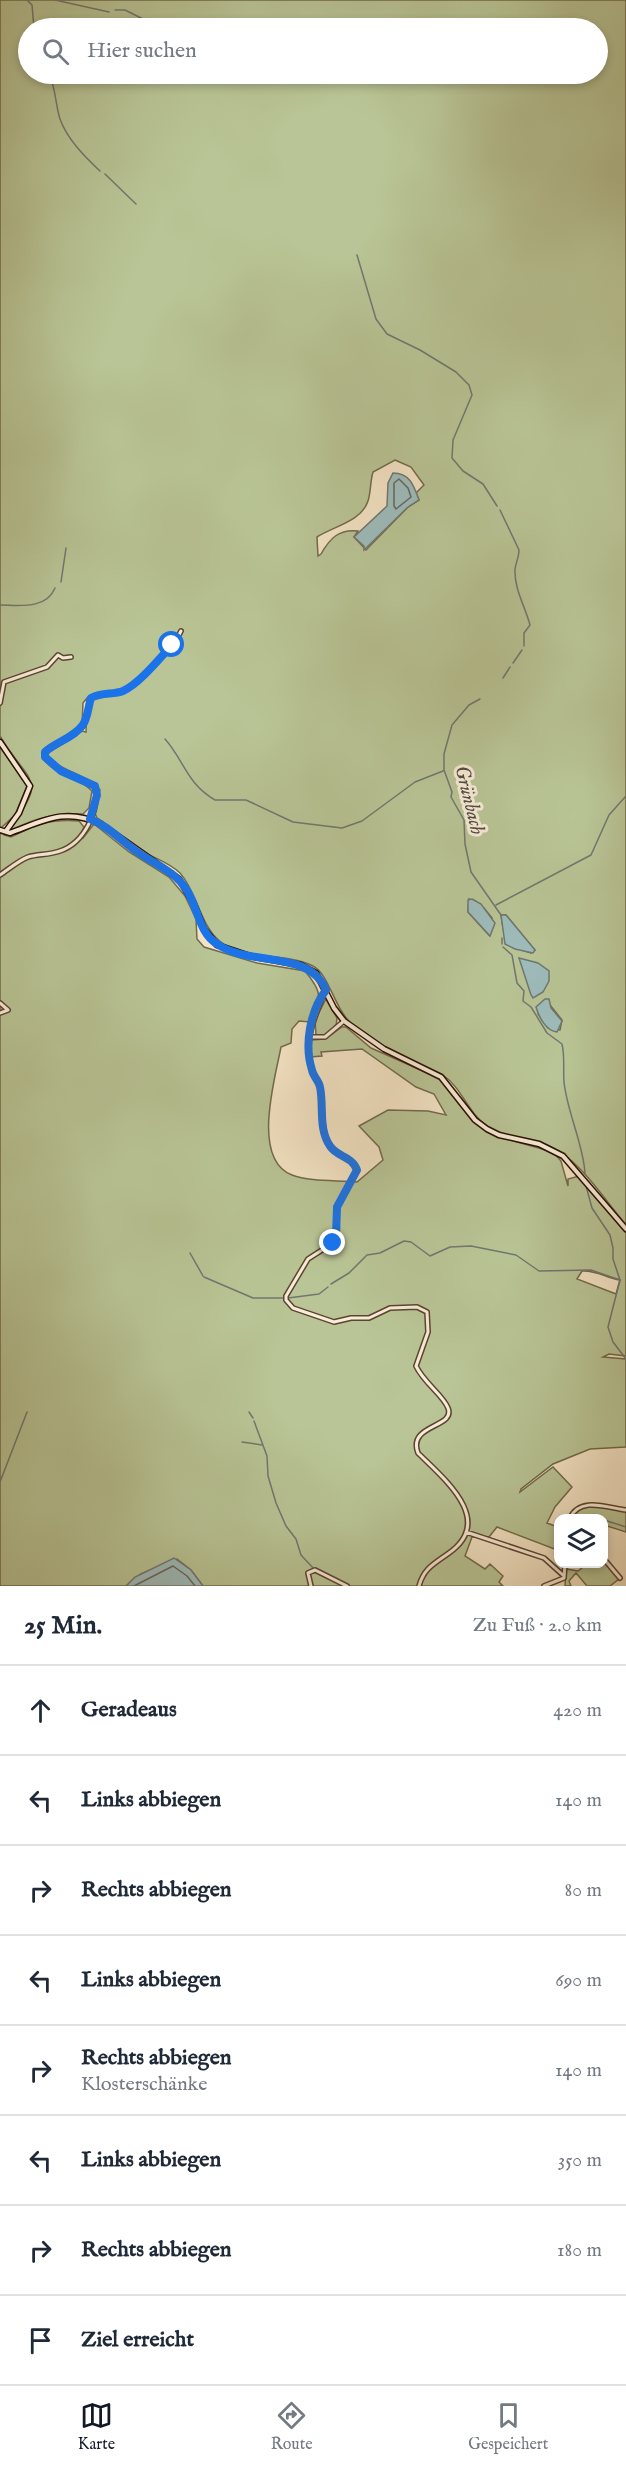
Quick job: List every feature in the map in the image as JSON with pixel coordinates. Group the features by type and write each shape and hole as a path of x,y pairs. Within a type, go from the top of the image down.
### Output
{"main road":[{"path":"0,742 30,786 20,813 6,831"},
{"path":"0,830 13,832 47,818 66,816 90,819 173,874 186,889 204,929 217,945 250,956 301,965 316,973 331,1004 344,1021 384,1049 441,1077 476,1120 487,1129 500,1135 554,1150 578,1172 626,1229"}],"street":[{"path":"0,875 24,859 60,851 73,844 90,819 97,795 95,786 51,765 45,757 45,752 75,734 84,725 91,698 103,693 122,692 132,685 160,659 181,631"},
{"path":"0,703 4,682 46,667 58,655 63,658 71,657"},
{"path":"326,990 317,1009 309,1037 310,1064 320,1085 323,1129 328,1143 336,1152 351,1161 357,1170 337,1207 336,1237 333,1243 308,1259 286,1296 286,1300 293,1308 334,1322 369,1318 390,1308 417,1307 427,1312 428,1332 417,1366 425,1383 448,1408 448,1414 444,1420 419,1435 415,1446 418,1453 461,1499 467,1515 466,1532 458,1545 425,1570 419,1586"},
{"path":"0,1003 8,1010 0,1012"},
{"path":"309,1037 325,1037 344,1021"},
{"path":"572,1514 581,1507 593,1504 626,1510"},
{"path":"466,1532 544,1558 564,1576"},
{"path":"608,1564 620,1578"},
{"path":"544,1586 564,1578 565,1568"},
{"path":"311,1586 308,1573 310,1570 316,1570 347,1586"}],"green space":[{"path":"0,0 626,0 626,1225 580,1169 559,1151 540,1142 501,1133 487,1126 480,1121 450,1080 396,1054 356,1028 342,1012 324,977 313,966 292,959 235,950 217,938 210,930 192,891 180,873 170,865 137,848 97,818 95,813 100,790 96,785 47,757 50,750 82,731 86,732 87,698 83,703 82,726 44,749 43,759 56,770 92,791 89,808 83,814 45,817 11,830 9,828 22,811 32,789 26,773 0,736","holes":["395,460 411,467 424,485 416,493 419,500 408,507 366,550 354,537 358,531 351,531 336,536 318,556 317,537 359,514 368,501 373,472","469,899 484,908 492,918 489,935 468,912","501,915 506,915 535,950 531,953 511,945 505,936","550,1005 562,1020 560,1030 548,1028 538,1014"]},
{"path":"0,744 27,786 15,815 1,828 4,835 11,837 43,823 79,821 84,827 80,836 83,838 94,824 129,852 169,877 185,896 196,919 197,939 204,947 257,963 305,971 315,984 318,1000 310,1022 299,1021 292,1029 291,1043 281,1047 274,1078 269,1136 272,1153 280,1166 299,1177 357,1182 383,1160 379,1147 359,1126 388,1110 428,1111 446,1115 434,1094 416,1087 362,1049 321,1052 322,1056 310,1057 309,1042 325,1039 342,1027 346,1027 371,1048 441,1079 468,1115 483,1129 499,1137 553,1152 561,1161 568,1186 568,1179 579,1176 626,1233 626,1356 609,1354 603,1357 626,1359 626,1447 590,1449 553,1464 521,1489 520,1492 553,1467 572,1487 555,1507 547,1523 554,1526 554,1549 497,1527 489,1537 472,1537 465,1556 485,1569 490,1564 503,1576 499,1582 503,1586 203,1586 191,1570 177,1559 141,1574 126,1586 0,1586","holes":["582,1271 620,1280 616,1294 577,1279"]},
{"path":"326,999 337,1018 336,1026 325,1035 316,1035 315,1020"},
{"path":"593,1504 626,1510 626,1532 608,1526 608,1514 574,1514 581,1507"},
{"path":"608,1565 619,1579 610,1586 587,1586 576,1573 569,1581 571,1586 565,1586 566,1569 578,1571 582,1568 608,1568"}],"water":[{"path":"393,473 404,475 407,478 413,485 419,500 408,507 364,550 364,546 354,537 387,506 388,483"},
{"path":"472,899 481,904 495,923 490,936 468,912 468,900"},
{"path":"501,915 506,915 535,950 533,953 505,944"},
{"path":"519,958 538,963 549,971 549,981 543,992 533,998 531,995"},
{"path":"545,999 549,999 551,1008 562,1021 557,1032 546,1026 537,1011 536,1007"},
{"path":"174,1558 191,1570 203,1586 126,1586 135,1577"}],"waterway":[{"path":"27,0 32,5 33,18"},
{"path":"55,0 109,12"},
{"path":"115,10 125,10 141,18"},
{"path":"53,84 58,113 67,134 100,171"},
{"path":"105,174 136,204"},
{"name":"Grünbach","path":"357,255 376,319 387,334 420,350 456,372 469,385 472,395 453,440 452,458 463,471 483,484 497,506"},
{"name":"Grünbach","path":"500,510 519,550 515,576 530,625 524,633 524,646"},
{"path":"61,582 66,548"},
{"path":"0,605 38,603 51,595 55,588"},
{"name":"Grünbach","path":"513,663 522,650"},
{"name":"Grünbach","path":"503,678 510,667"},
{"name":"Grünbach","path":"480,699 469,705 452,725 444,754 444,770 452,792 451,797 464,820 465,844 471,872 501,915"},
{"path":"165,739 191,779 215,800 246,800 293,822 342,828 362,821 415,782 443,771"},
{"path":"496,905 591,855 609,815 626,796"},
{"name":"Grünbach","path":"502,938 502,944"},
{"name":"Grünbach","path":"503,947 512,955 517,983 524,991 523,1001 531,1007 547,1033 562,1044 568,1105 582,1152 585,1174"},
{"name":"Grünbach","path":"586,1186 592,1208 610,1235 613,1259 620,1280 608,1327 613,1342 626,1359"},
{"path":"331,1284 349,1273 367,1255 380,1253 404,1241 411,1242 430,1256 450,1247 471,1246 516,1255 539,1271 591,1270 620,1280"},
{"path":"190,1253 203,1276"},
{"path":"204,1277 253,1298 285,1298"},
{"path":"288,1298 319,1294 328,1287"},
{"path":"0,1482 27,1412"},
{"path":"249,1412 253,1418"},
{"path":"254,1421 267,1456 268,1476 276,1503 286,1526 296,1539 301,1555 314,1569"},
{"path":"242,1442 262,1445"},
{"path":"608,1521 626,1527"}],"route":[{"path":"172,645 160,659 122,692 103,693 91,698 84,725 75,734 51,747 45,752 45,757 51,765 61,771 89,781 95,786 97,795 90,819 109,829 140,854 158,863 179,879 194,902 200,922 208,936 217,945 250,956 301,965 316,973 323,982 326,990 311,1024 308,1046 310,1064 313,1075 320,1085 323,1129 328,1143 336,1152 348,1158 357,1170 337,1207 336,1237 333,1243"}]}
